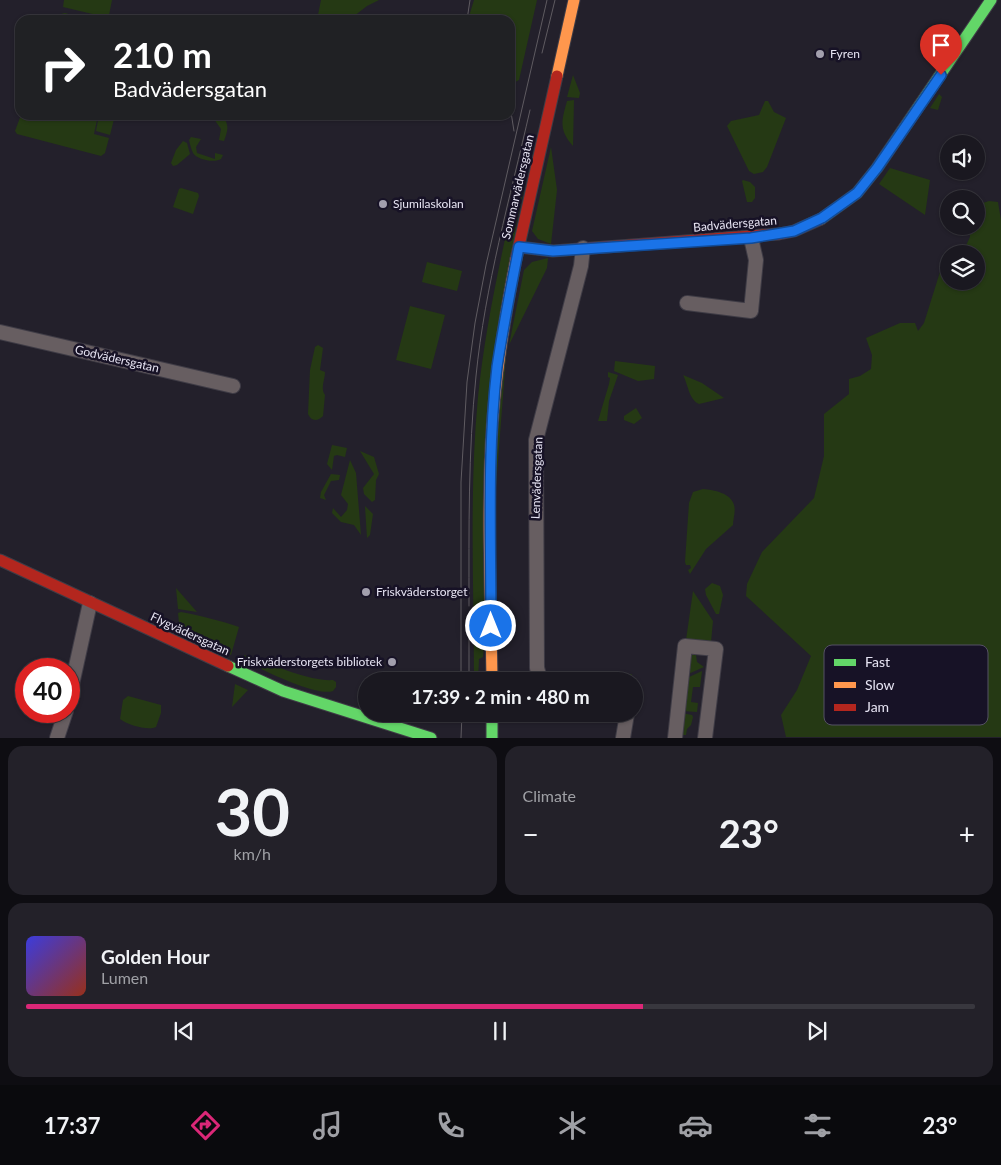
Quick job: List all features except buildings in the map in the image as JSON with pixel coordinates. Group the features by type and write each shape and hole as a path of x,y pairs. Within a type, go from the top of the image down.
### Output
{"street":[{"name":"Sommarvädersgatan","path":"492,672 490,488 497,368 519,247 574,0"},
{"name":"Badvädersgatan","path":"519,247 553,251 751,238 794,231 822,218 857,193 894,144 991,0"},
{"path":"687,303 751,311 756,260 751,238"},
{"name":"Lenvädersgatan","path":"541,672 537,654 536,440 581,266 583,248"},
{"name":"Godvädersgatan","path":"0,332 233,386"},
{"name":"Flygvädersgatan","path":"0,560 283,691 428,737"},
{"path":"78,658 90,603"},
{"path":"675,738 685,646 716,649 705,738"},
{"path":"492,722 492,738"},
{"path":"624,738 626,722"},
{"path":"57,738 62,723"}],"green space":[{"path":"64,0 112,0 109,15 97,15 63,7"},
{"path":"321,0 379,0 355,15 318,15"},
{"path":"474,0 537,0 519,80 515,82 515,15 470,15"},
{"path":"573,75 580,93 579,98 567,97"},
{"path":"939,94 942,97 938,110 930,108"},
{"path":"574,100 573,146 565,134 562,124 567,101"},
{"path":"765,101 768,101 774,112 786,118 767,167 763,172 754,174 749,171 727,126 731,121 759,115"},
{"path":"19,120 42,120 42,122 42,120 97,120 94,134 109,138 105,153 101,156 17,134 15,131"},
{"path":"98,120 114,120 110,135 96,131"},
{"path":"215,120 226,121 227,130 224,141 219,140 221,129"},
{"path":"191,137 201,139 196,147 197,153 215,159 215,153 223,155 221,159 215,161 206,160 195,155 189,140"},
{"path":"528,137 533,147 516,226 483,657 479,659 478,672 474,672 473,503 475,432 487,331"},
{"path":"183,141 187,143 190,154 173,166 171,163 176,150"},
{"path":"551,147 557,190 551,244 538,239 532,231"},
{"path":"890,168 930,180 925,215 879,184"},
{"path":"743,180 750,182 755,187 755,198 752,202 747,202"},
{"path":"181,188 198,193 199,196 193,214 173,207"},
{"path":"985,202 998,202 1001,220 1001,737 786,737 781,715 797,690 811,656 746,596 747,584 762,552 814,498 824,456 824,414 849,394 849,379 860,376 871,369 872,355 866,338 900,323 915,323 918,331 924,323 940,272 940,290 985,290 985,245 966,245 970,235 985,235"},
{"path":"548,258 547,268 509,345 524,270 532,262"},
{"path":"427,262 462,271 457,291 422,282"},
{"path":"410,306 445,315 431,369 396,360"},
{"path":"318,345 323,348 320,370 325,372 323,387 325,395 323,416 314,420 308,414 310,370 315,347"},
{"path":"615,361 655,366 654,379 638,381 614,371"},
{"path":"608,372 618,375 609,401 607,421 598,421 609,384"},
{"path":"683,375 702,383 724,398 699,404 693,399"},
{"path":"636,408 642,418 634,424 624,420 624,416"},
{"path":"332,445 347,448 345,457 334,456 332,470 327,464"},
{"path":"360,451 374,457 379,474 376,480 375,500 372,502 364,494 363,488 374,474"},
{"path":"350,460 356,473 361,535 354,525 341,522 332,513 333,508 341,517 347,510 348,504 341,495"},
{"path":"331,474 340,475 339,480 331,481 324,495 326,500 320,498 321,492"},
{"path":"703,489 726,495 732,501 735,510 733,525 706,549 690,574 688,570 691,568 690,565 686,565 685,562 689,503 693,492"},
{"path":"365,506 373,514 370,535 367,538"},
{"path":"712,583 720,586 723,595 719,614 716,614 706,595 705,589"},
{"path":"176,588 197,612 178,609"},
{"path":"693,591 713,621 711,642 686,640"},
{"path":"181,612 239,627 231,655 180,632 178,613"},
{"path":"688,651 701,652 706,654 699,652 696,655 697,662 704,667 686,675"},
{"path":"244,655 301,675 333,680 336,682 336,687 333,691 325,692 302,686 243,660"},
{"path":"702,671 700,687 693,687 691,702 698,703 697,712 682,711 687,678"},
{"path":"235,684 248,690 232,707"},
{"path":"128,696 161,705 161,713 156,727 138,727 120,719 123,700"},
{"path":"682,713 692,715 693,717 686,735 679,735"}],"tram line":[{"path":"468,15 470,0"},
{"path":"461,672 461,482 467,382 475,323 486,265 547,0"},
{"path":"542,53 555,0"},
{"path":"469,606 470,462 473,405 480,342 499,242 530,110"},
{"path":"512,120 514,131"},
{"path":"469,636 469,672"},
{"path":"461,738 462,722"}],"traffic: fast":[{"path":"821,219 857,193 877,168 991,0"},
{"path":"228,666 283,691 431,738"},
{"path":"492,722 492,738"}],"traffic: slow":[{"path":"557,76 574,0"},
{"path":"492,672 489,534 491,446 500,352 516,259"}],"traffic: jam":[{"path":"516,259 557,76"},
{"path":"519,247 553,251 779,234 794,231 821,219"},
{"path":"0,560 228,666"}],"place":[{"name":"Fyren","path":"820,54"},
{"name":"Sjumilaskolan","path":"383,204"},
{"name":"Friskväderstorget","path":"366,592"},
{"name":"Friskväderstorgets bibliotek","path":"392,662"}],"route":[{"path":"491,626 490,488 492,428 497,368 519,247 553,251 751,238 794,231 822,218 857,193 877,168 941,75"}]}
